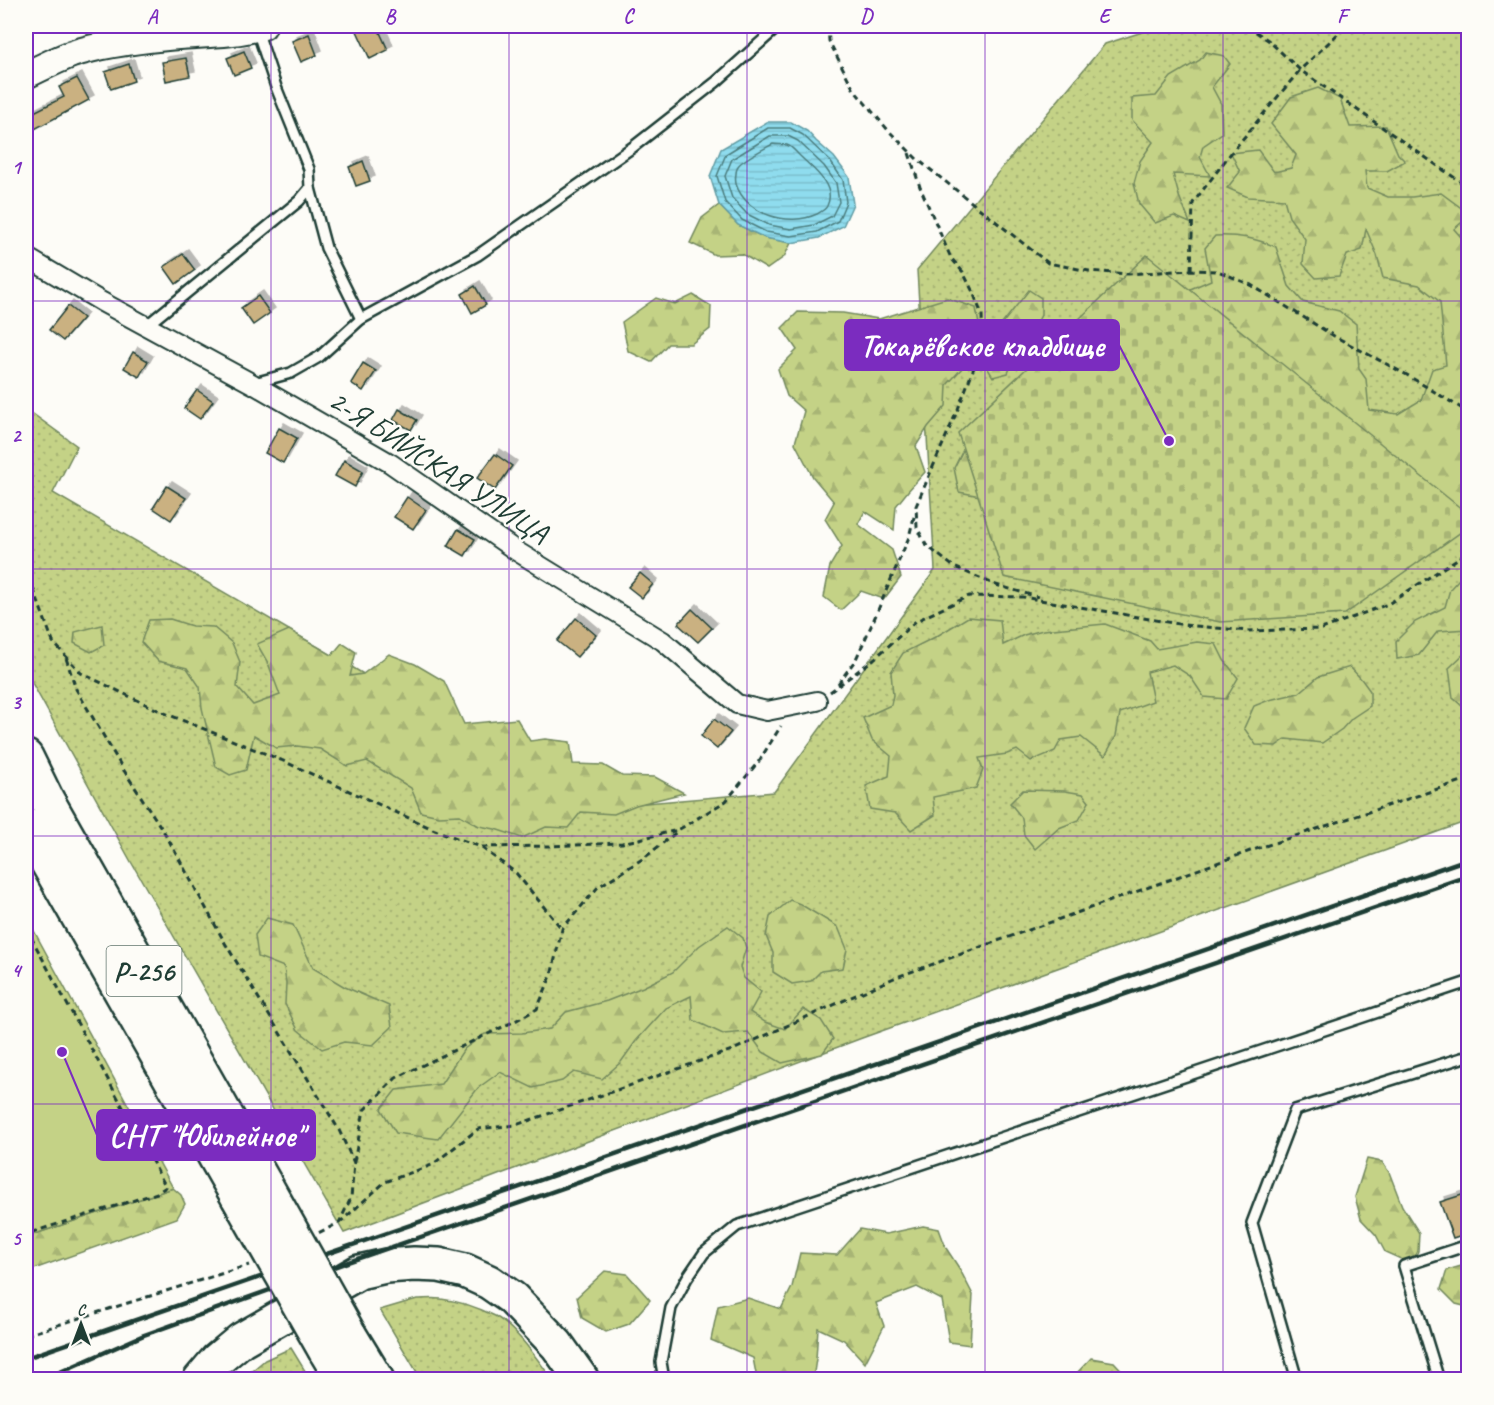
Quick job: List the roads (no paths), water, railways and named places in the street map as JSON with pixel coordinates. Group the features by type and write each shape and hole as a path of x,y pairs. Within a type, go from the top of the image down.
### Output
{"highway":[{"name":"Р-256","path":"26,757 252,1190 337,1342 377,1380"},
{"name":"Р-256","path":"26,825 252,1190"},
{"path":"200,1380 217,1360 241,1340 359,1272 386,1266 414,1264 439,1265 457,1269 489,1282 512,1298 557,1345 582,1380"},
{"name":"Р-256","path":"337,1342 343,1380"}],"street":[{"path":"26,75 71,55 120,43 260,27"},
{"name":"2-Я БИЙСКАЯ УЛИЦА","path":"26,257 390,463 518,552 663,641 737,704 767,711 817,701"}],"lane":[{"path":"253,384 291,373 318,357 361,319 478,255 633,147 716,82 779,26"},
{"path":"260,27 276,87 309,169 310,188 326,248 361,319"},
{"path":"146,326 299,201 310,188"},
{"path":"664,1380 661,1362 671,1308 704,1253 737,1226 1468,982"},
{"path":"1297,1380 1252,1223 1294,1110 1468,1056"},
{"path":"1439,1380 1404,1266 1468,1245"}],"water":[{"path":"767,122 791,122 807,131 834,157 849,177 853,204 843,226 819,238 791,243 765,238 738,225 719,205 710,176 721,149"}],"railway":[{"path":"26,1358 1468,859"},
{"path":"42,1380 144,1335 348,1262 1468,876"}],"place":[{"name":"Токарёвское кладбище","path":"1169,441"},
{"name":"СНТ \"Юбилейное\"","path":"62,1052"}]}
